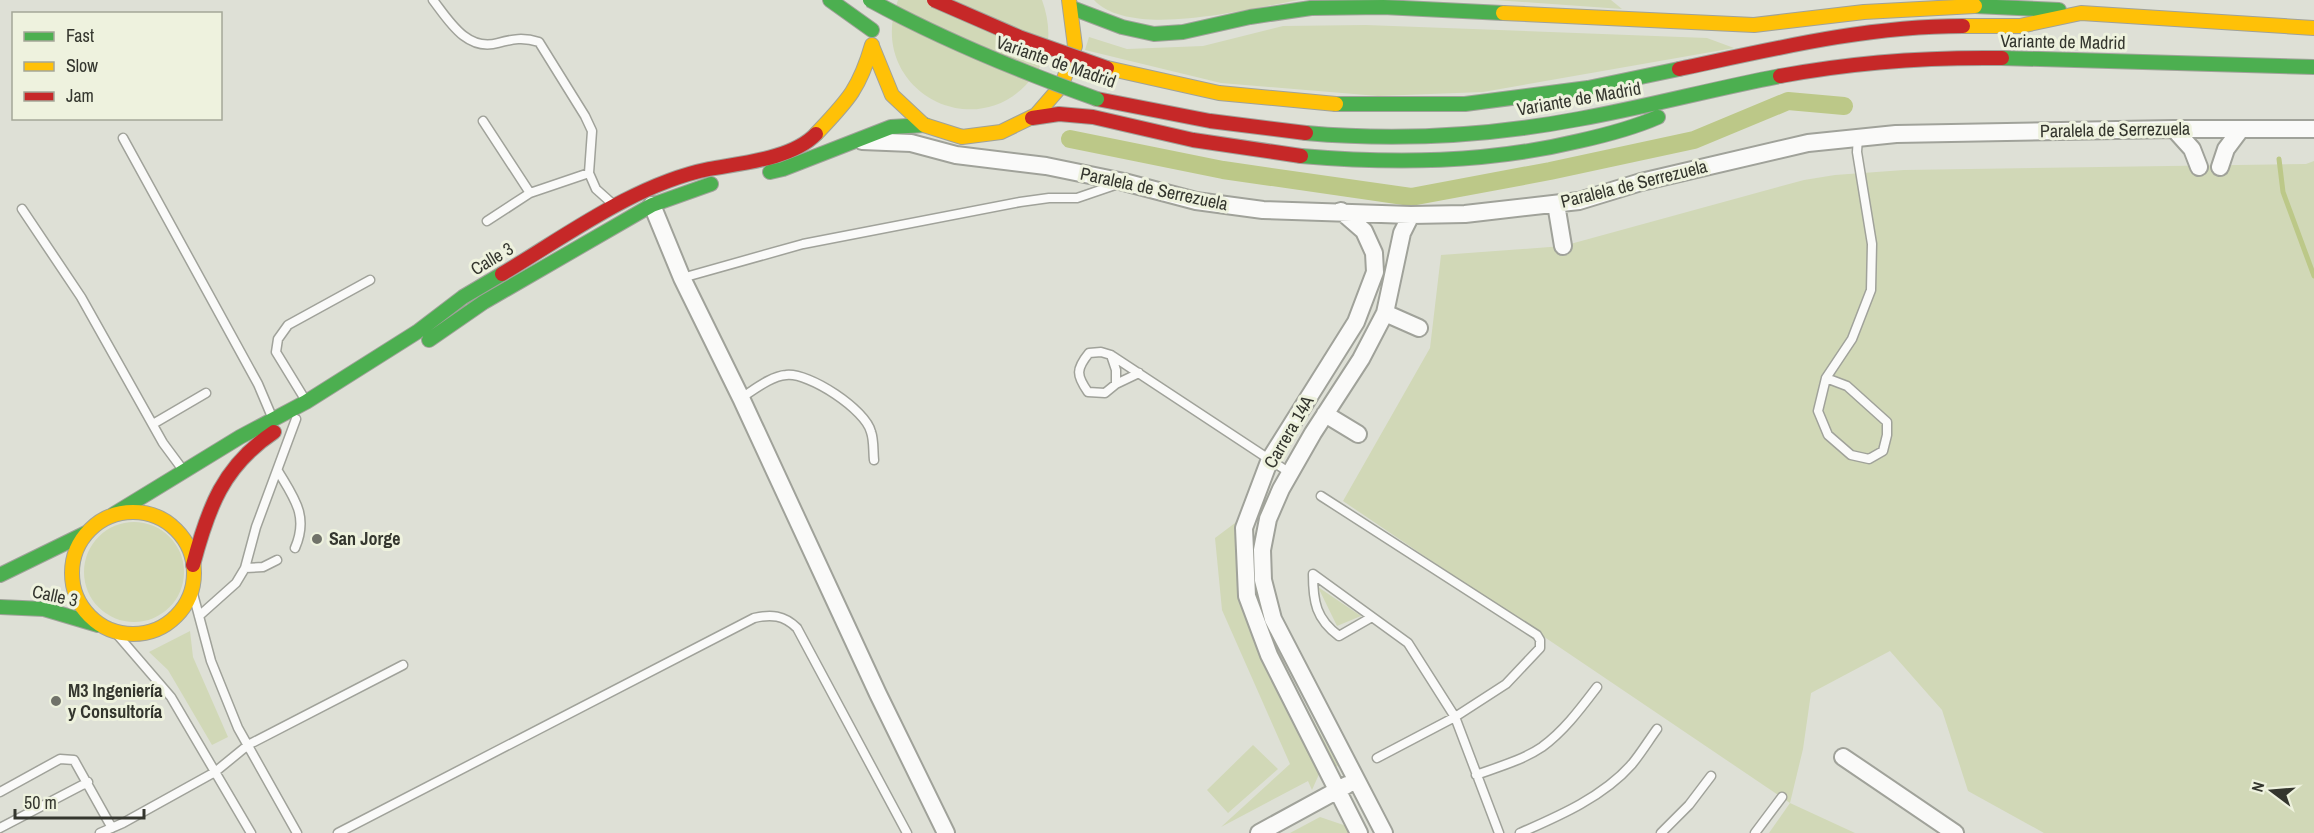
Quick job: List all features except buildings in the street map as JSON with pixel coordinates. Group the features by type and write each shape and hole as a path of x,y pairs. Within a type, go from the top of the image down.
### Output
{"main road":[{"path":"830,0 872,30"},
{"name":"Variante de Madrid","path":"870,0 963,47 1029,75 1096,99 1212,121 1278,130 1349,135 1461,135 1531,128 1834,67 1907,59 1980,58 2314,67"},
{"path":"878,0 872,30 872,45 877,69 889,92 904,111 925,125 945,134 966,137 983,137 1017,127 1032,118 1054,97 1069,69 1075,39 1070,4"},
{"name":"Variante de Madrid","path":"934,0 1020,38 1107,68 1209,91 1347,105 1465,104 1588,88 1824,38 1902,29 2020,26 2080,13 2314,28"},
{"path":"1070,4 1122,27 1154,34 1183,32 1250,17 1311,8 1389,4 1754,25 1785,24 1828,16 1918,7 2031,6 2080,13"},
{"name":"Calle 3","path":"114,514 184,471 306,402 417,332 463,297 616,206 663,182 706,170 767,159 812,138 854,92 864,72 872,45"},
{"path":"1032,118 1058,114 1089,116 1191,140 1329,159 1389,162 1453,161 1559,148 1652,120 1714,90"},
{"name":"Calle 3","path":"193,565 211,502 226,476 244,454 262,438 424,344 484,302 652,205 700,186 783,169 891,127 925,125"},
{"path":"141,512 165,521 184,540 193,565 192,590 178,614 162,627 142,634 109,629 88,616 78,601 72,584 72,566 77,549 86,533 99,522 114,514 141,512"},
{"name":"Calle 3","path":"0,575 86,533"},
{"name":"Calle 3","path":"0,607 44,609 109,629"}],"street":[{"name":"Paralela de Serrezuela","path":"852,141 911,143 956,155 1017,162 1124,182 1196,201 1263,210 1411,215 1465,214 1579,201 1641,182 1808,142 1858,137 1896,134 2174,129 2314,129"},
{"path":"2174,129 2192,148 2199,167"},
{"path":"2220,167 2226,149 2241,129"},
{"path":"1556,204 1563,246"},
{"path":"652,205 682,278 946,833"},
{"name":"Carrera 14A","path":"1341,211 1364,231 1374,253 1375,272 1356,322 1270,459 1244,528 1246,596 1269,655 1359,833"},
{"name":"Carrera 14A","path":"1384,833 1273,619 1263,580 1262,550 1268,519 1290,473 1361,359 1385,313 1402,233 1411,215"},
{"path":"1385,313 1419,328"},
{"path":"1325,414 1358,434"},
{"path":"1843,757 1955,833"},
{"path":"1259,833 1356,781"}],"lane":[{"path":"433,0 467,40 481,46 525,38 539,42 592,131 589,172 596,189 616,206"},
{"path":"483,121 530,193"},
{"path":"1826,378 1847,386 1887,422 1883,451 1869,459 1851,454 1828,435 1818,411 1826,378 1852,339 1871,290 1872,244 1857,152 1858,137"},
{"path":"123,138 258,384 274,420"},
{"path":"487,221 530,193 589,172"},
{"path":"682,278 803,244 1020,202 1049,198 1077,198 1124,182"},
{"path":"22,209 81,297 153,424 184,471"},
{"path":"306,402 276,352 278,339 288,326 370,280"},
{"path":"1139,373 1116,384 1105,393 1088,392 1080,380 1079,365 1089,353 1101,352 1111,355 1139,373 1270,459 1290,473"},
{"path":"1111,355 1116,370 1116,384"},
{"path":"741,398 773,379 786,375 804,376 834,393 856,411 871,430 874,460"},
{"path":"153,424 206,393"},
{"path":"199,616 236,583 245,568 256,527 296,419"},
{"path":"278,471 298,507 302,532 295,548"},
{"path":"1322,496 1539,637 1540,648 1506,684 1455,717 1377,758"},
{"path":"245,568 263,567 277,560"},
{"path":"1372,617 1339,636 1328,627 1313,600 1312,574 1372,617 1408,643 1455,717 1499,833"},
{"path":"192,590 212,661 238,728 297,833"},
{"path":"338,833 754,618 766,615 789,620 797,628 907,833"},
{"path":"109,629 171,697 251,833"},
{"path":"100,833 215,772 248,745 403,665"},
{"path":"1476,775 1514,761 1542,747 1568,722 1597,687"},
{"path":"1520,833 1569,810 1602,789 1631,764 1657,729"},
{"path":"0,792 60,759 74,760 112,828"},
{"path":"1661,833 1689,805 1711,776"},
{"path":"0,828 88,782"},
{"path":"1755,833 1782,797"}],"green space":[{"path":"898,0 1042,0 1048,29 1045,57 1035,74 1012,97 985,108 958,108 933,100 912,83 897,60 892,32"},
{"path":"1094,0 1299,0 1223,14 1162,20 1135,18 1111,12"},
{"path":"1494,0 1611,0 1622,9"},
{"path":"1366,25 1707,38 1734,48 1483,92 1378,96 1221,83 1085,50 1089,37 1127,49 1203,46 1283,26"},
{"path":"2314,161 2314,833 2044,833 1968,791 1942,710 1890,651 1811,693 1803,749 1790,803 1343,501 1430,348 1441,255 1563,246 1804,180 1835,175 1904,170 2306,164"},
{"path":"1255,508 1252,583 1265,631 1338,766 1320,772 1312,790 1308,781 1221,827 1290,764 1222,610 1215,538"},
{"path":"134,522 153,526 169,537 180,553 184,572 180,591 169,607 153,618 134,622 115,618 99,607 88,591 84,572 88,553 99,537 115,526"},
{"path":"1318,587 1361,616 1337,626"},
{"path":"190,631 193,657 228,737 212,745 168,670 149,652"},
{"path":"1253,745 1278,769 1228,813 1207,790"},
{"path":"1790,803 1855,833 1769,833"},
{"path":"1320,817 1367,833 1290,833"}],"waterway":[{"path":"1070,139 1223,170 1411,197 1550,171 1694,140 1788,101 1844,106"},
{"path":"2279,159 2283,192 2314,276"}],"traffic: fast":[{"path":"830,0 872,30"},
{"path":"870,0 982,54 1097,99"},
{"path":"1975,6 2059,10"},
{"path":"1072,8 1122,27 1154,34 1183,32 1250,17 1311,8 1383,7 1503,13"},
{"path":"2002,58 2314,67"},
{"path":"1336,104 1465,104 1588,88 1679,69"},
{"path":"1306,133 1409,137 1477,133 1545,125 1780,76"},
{"path":"1301,156 1406,161 1475,158 1544,148 1599,136 1658,117"},
{"path":"770,172 891,127 925,125"},
{"path":"429,340 484,302 652,205 711,184"},
{"path":"114,514 240,437 306,402 417,332 463,297 502,274"},
{"path":"0,575 86,533"},
{"path":"0,607 44,609 98,625"}],"traffic: slow":[{"path":"872,46 892,95 924,125 962,137 1001,132 1036,115 1062,85 1075,46 1069,0"},
{"path":"1503,13 1754,25 1864,12 1975,6"},
{"path":"1963,26 2020,26 2081,13 2314,28"},
{"path":"816,134 851,94 862,73 872,45"},
{"path":"1107,68 1219,93 1336,104"},
{"path":"133,512 156,517 167,522 176,530 184,539 189,550 194,573 189,596 184,607 176,616 167,624 156,629 133,634 110,629 99,624 90,616 82,607 77,596 72,573 77,550 82,539 90,530 99,522 110,517 133,512"}],"traffic: jam":[{"path":"934,0 1019,37 1107,68"},
{"path":"1679,69 1855,34 1963,26"},
{"path":"1780,76 1891,61 2002,58"},
{"path":"1097,99 1210,121 1306,133"},
{"path":"1032,118 1059,114 1093,117 1193,140 1301,156"},
{"path":"502,274 576,228 654,186 709,169 766,159 794,149 816,134"},
{"path":"193,565 205,525 220,490 242,459 274,432"}],"place":[{"name":"San Jorge","path":"317,539"},
{"name":"M3 Ingeniería y Consultoría","path":"56,701"}]}
